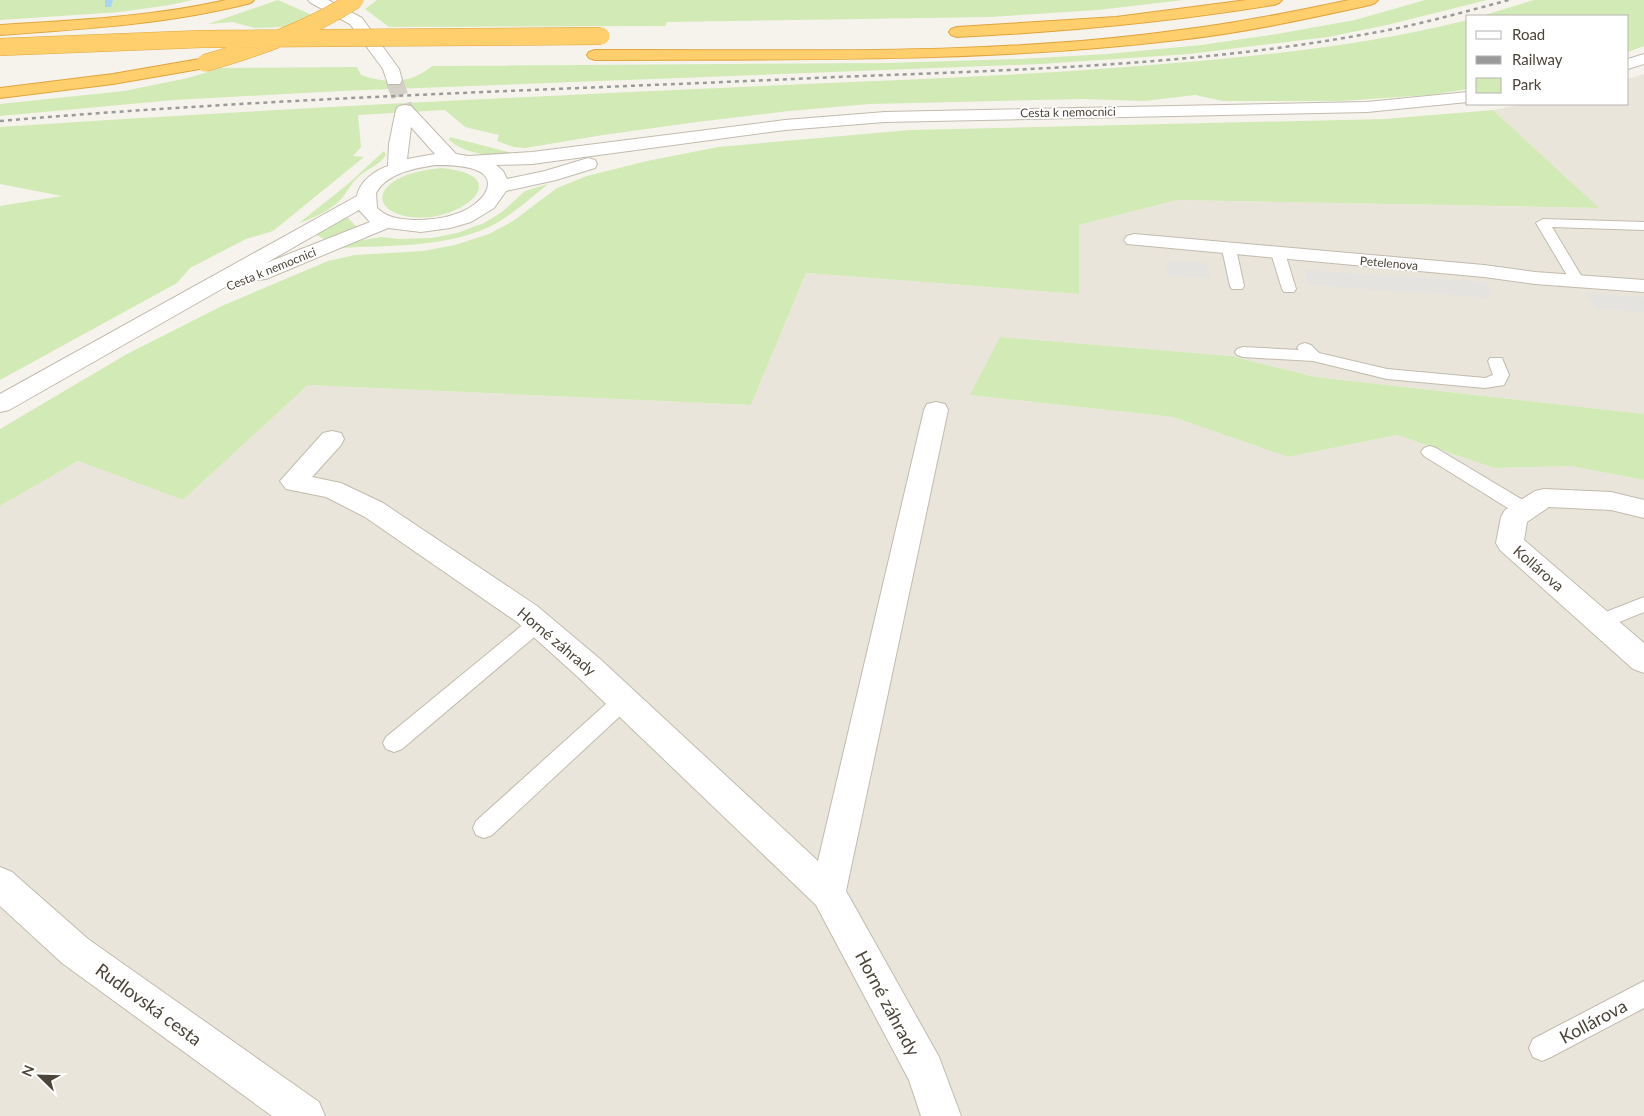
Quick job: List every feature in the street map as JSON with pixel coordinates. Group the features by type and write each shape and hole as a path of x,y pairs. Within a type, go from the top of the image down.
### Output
{"highway":[{"path":"0,30 142,20 200,11 246,0"},
{"path":"0,93 113,80 206,63 238,54 301,31 336,13 355,0"},
{"path":"944,32 1056,28 1183,15 1274,0"},
{"path":"576,55 924,52 1089,44 1226,29 1284,20 1370,0"},
{"path":"0,47 202,39 620,36"},
{"path":"358,56 397,56"},
{"path":"130,60 278,57"}],"street":[{"path":"316,0 356,21 391,69 394,80"},
{"path":"1629,64 1644,58"},
{"name":"Cesta k nemocnici","path":"0,404 365,199 368,190 374,182 397,168 423,161 449,158 470,161 532,158 785,125 885,117 1367,107 1466,97"},
{"path":"397,168 398,144 405,110 449,158"},
{"name":"Cesta k nemocnici","path":"470,161 485,167 493,173 497,178 498,187 549,176 669,140"},
{"path":"365,199 370,212 386,222 399,225 422,226 460,219 484,206 495,195 498,187"},
{"name":"Cesta k nemocnici","path":"155,316 386,222"},
{"name":"Petelenova","path":"1134,240 1484,271 1578,282 1644,286"},
{"path":"828,893 936,410"},
{"name":"Horné záhrady","path":"332,438 293,482 332,490 374,510 538,623 624,700 828,893 925,1071 941,1116"},
{"name":"Kollárova","path":"1644,509 1611,501 1544,498 1514,517 1510,543 1644,661"},
{"name":"Rudlovská cesta","path":"0,883 75,951 306,1116"}],"lane":[{"path":"1578,282 1543,223 1644,226"},
{"path":"1229,249 1237,286"},
{"path":"1278,253 1289,289"},
{"path":"1243,352 1309,352 1330,362 1387,374 1484,383 1498,381 1501,375 1496,360"},
{"path":"1430,452 1525,510"},
{"path":"1600,622 1644,604"},
{"path":"394,743 538,623"},
{"path":"484,828 624,700"},
{"name":"Kollárova","path":"1542,1048 1644,994"}],"shaded area":[{"path":"1644,74 1644,414 1316,377 1231,356 1001,337 971,395 1173,417 1288,457 1397,435 1494,468 1571,466 1644,480 1644,1116 0,1116 0,506 78,461 183,500 308,385 751,405 806,273 1079,294 1079,225 1177,200 1598,208 1493,110 1517,105 1629,105 1629,79"},
{"path":"1166,261 1208,263 1210,279 1168,276"},
{"path":"1304,270 1486,282 1493,298 1309,285"},
{"path":"1586,293 1644,297 1644,312 1595,309"}],"green space":[{"path":"0,0 192,0 120,12 0,20"},
{"path":"278,0 312,15 285,27 255,28 232,22 208,24"},
{"path":"377,0 1184,0 1098,10 989,17 667,22 665,26 389,27 365,9"},
{"path":"1425,0 1487,0 1387,25 1328,37 1189,54 1040,64 341,91 174,100 0,116 0,104 124,91 188,78 221,68 357,67 361,75 380,80 398,81 416,76 432,66 888,63 1020,59 1108,54 1201,45 1277,34 1355,20"},
{"path":"1534,0 1644,0 1644,46 1629,52 1629,15 1484,15"},
{"path":"1466,20 1466,89 1430,95 1340,101 1222,101 1195,95 1144,101 1083,99 870,104 697,122 525,148 514,147 497,141 499,135 465,127 445,110 358,115 361,147 353,156 364,157 273,231 246,239 190,268 177,283 0,380 0,206 62,196 0,184 0,127 403,103 1083,70 1212,60 1322,48"},
{"path":"1493,110 1599,208 1177,200 1079,225 1079,294 806,273 751,405 308,385 183,500 78,461 0,506 0,429 127,354 224,305 328,261 355,255 423,251 455,245 489,234 513,221 557,188 587,176 647,161 718,147 910,130 1385,119"},
{"path":"450,137 520,155 502,156 474,152 449,140"},
{"path":"384,151 386,155 378,164 356,179 338,202 322,213 299,223 348,184"},
{"path":"441,168 464,172 476,180 479,188 474,198 447,213 429,217 402,215 394,212 384,204 383,193 396,180 412,173"},
{"path":"548,184 504,218 489,227 471,234 453,239 417,244 341,248 357,241 382,237 399,239 432,238 457,233 484,223 502,212 525,191"},
{"path":"347,217 357,227 324,239 315,234"},
{"path":"1000,337 1231,356 1316,377 1644,414 1644,480 1571,466 1494,468 1397,435 1288,457 1173,417 970,395"}],"waterway":[{"path":"108,5 109,0"}],"tunnel":[{"path":"394,80 405,110"}],"railway":[{"path":"0,121 314,100 1034,69 1165,60 1231,54 1380,32 1509,0"}]}
